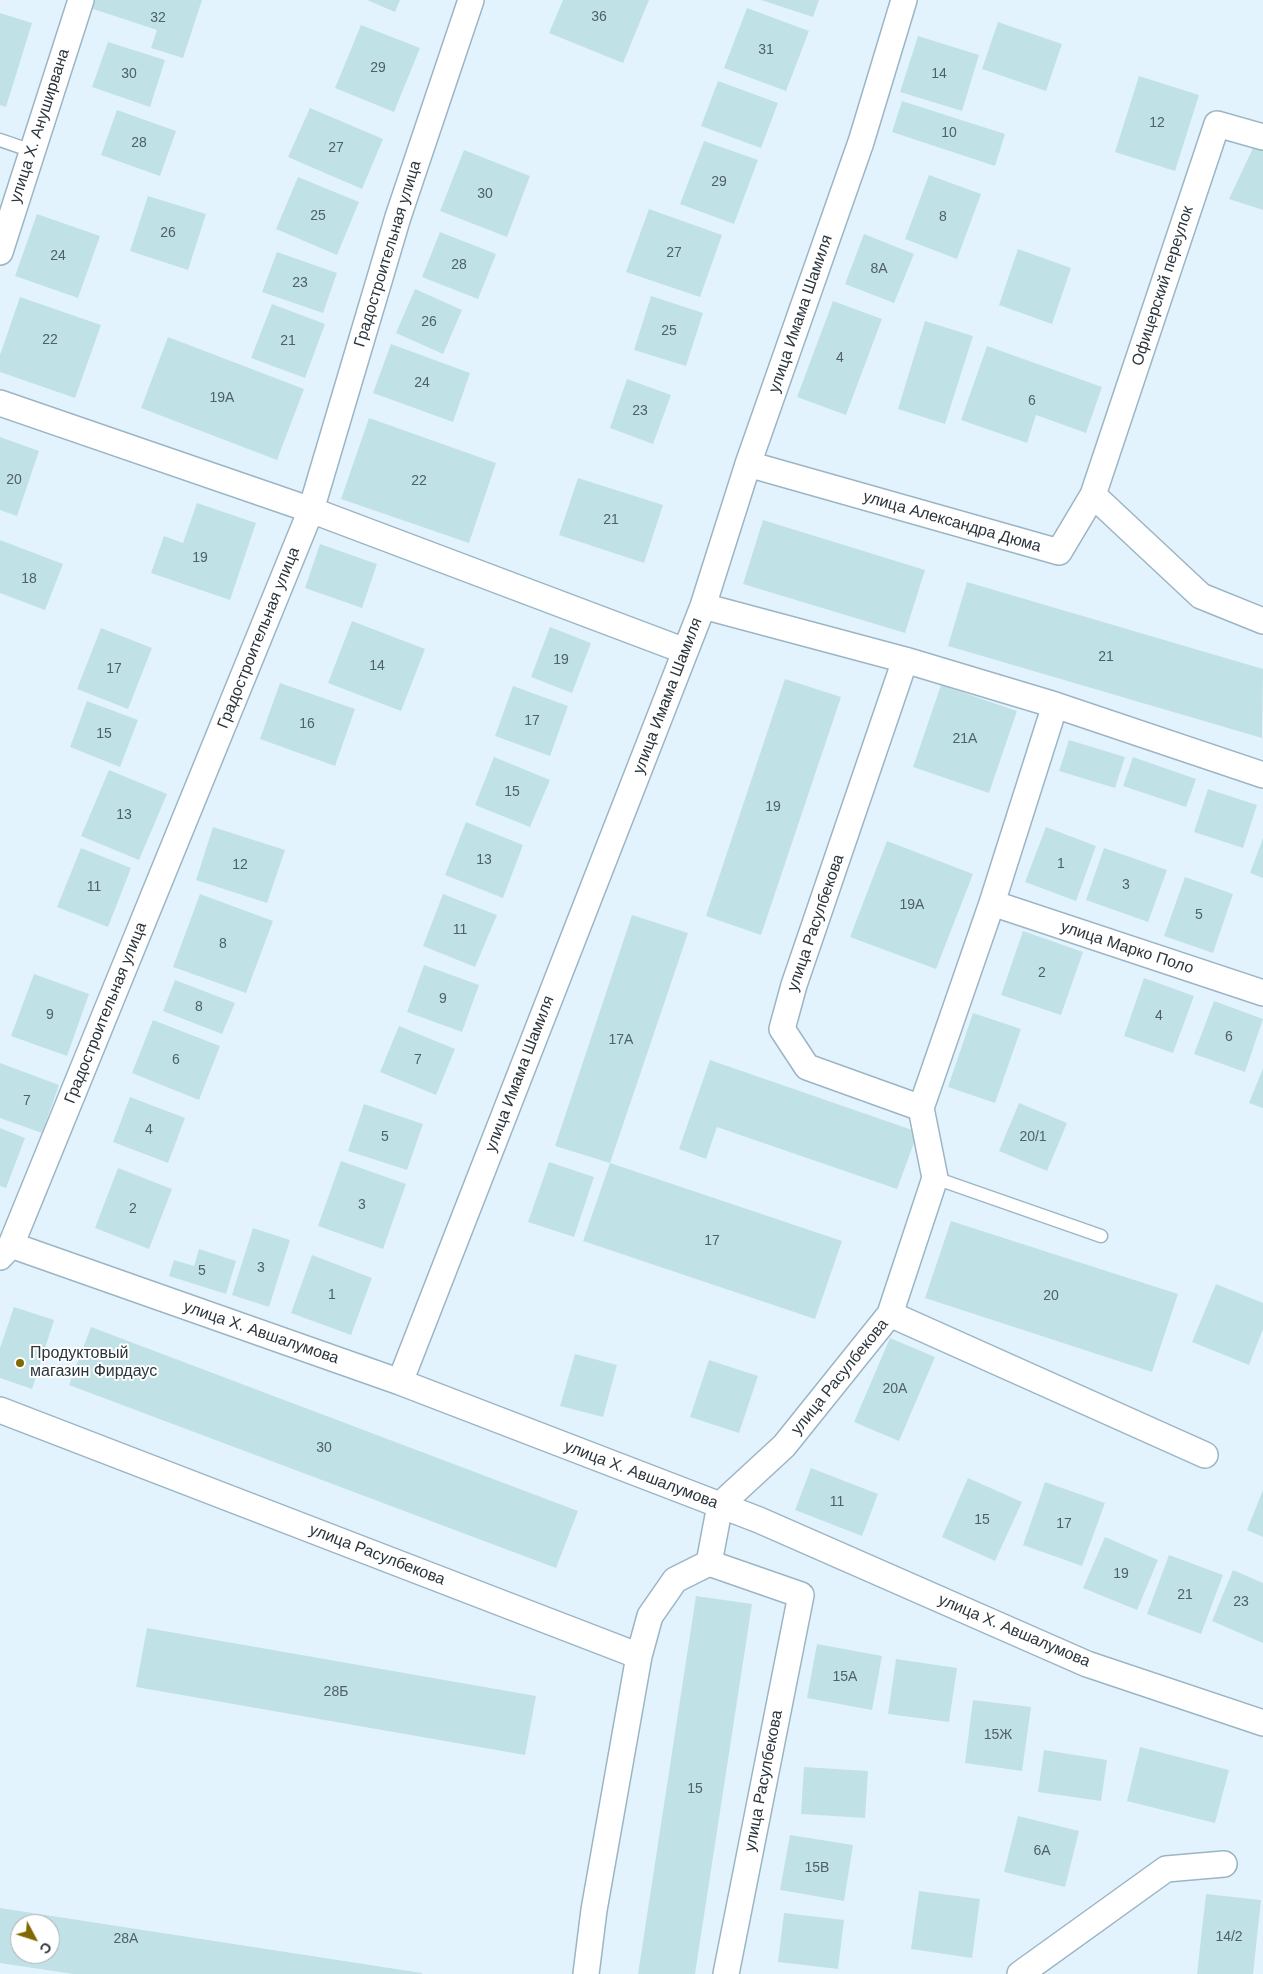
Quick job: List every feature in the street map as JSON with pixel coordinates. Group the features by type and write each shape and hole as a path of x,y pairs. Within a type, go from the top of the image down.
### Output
{"street":[{"name":"улица Х. Ануширвана","path":"0,252 81,0"},
{"name":"Градостроительная улица","path":"6,1251 311,510 398,217 471,0"},
{"name":"улица Имама Шамиля","path":"400,1382 703,606 748,464 861,142 904,0"},
{"name":"Офицерский переулок","path":"1094,495 1217,124 1263,137"},
{"path":"0,403 311,510 685,651"},
{"name":"улица Александра Дюма","path":"748,464 1059,552 1094,495"},
{"path":"1094,495 1201,596 1263,621"},
{"path":"703,606 905,660 1055,705 1263,775"},
{"name":"улица Расулбекова","path":"720,1505 784,1446 890,1314 935,1178 921,1108 807,1067 782,1029 794,985 905,660"},
{"path":"921,1108 992,903 1055,705"},
{"name":"улица Марко Поло","path":"992,903 1263,992"},
{"name":"улица Х. Авшалумова","path":"6,1251 400,1382 759,1520 1087,1664 1263,1723"},
{"path":"890,1314 1204,1455"},
{"name":"улица Расулбекова","path":"0,1410 640,1656"},
{"path":"586,1974 594,1910 640,1656 650,1616 675,1580 709,1563 720,1505"},
{"name":"улица Расулбекова","path":"709,1563 801,1595 726,1974"},
{"path":"1020,1974 1166,1868 1224,1864"}],"lane":[{"path":"0,140 32,151"},
{"path":"935,1178 1102,1236"}],"building":[{"path":"82,0 202,0 183,58 151,48 157,30 81,5"},
{"path":"367,0 400,0 395,12"},
{"path":"563,0 649,0 623,63 549,33"},
{"path":"761,0 819,0 813,17"},
{"path":"747,8 809,31 786,91 724,68"},
{"path":"0,13 32,23 6,107 0,105"},
{"path":"998,22 1062,44 1046,91 982,69"},
{"path":"361,25 420,48 394,112 335,88"},
{"path":"918,36 979,55 962,111 900,92"},
{"path":"108,42 165,60 150,107 92,87"},
{"path":"1139,76 1199,95 1175,171 1115,152"},
{"path":"718,81 778,103 761,148 701,126"},
{"path":"902,101 1005,134 995,166 892,132"},
{"path":"310,108 383,139 362,189 288,157"},
{"path":"117,110 176,131 160,176 101,155"},
{"path":"704,141 758,160 734,224 680,204"},
{"path":"1253,148 1263,151 1263,210 1229,199"},
{"path":"464,150 530,176 507,237 440,211"},
{"path":"929,175 981,194 957,259 905,239"},
{"path":"298,177 359,202 337,255 276,229"},
{"path":"148,196 206,214 188,270 130,251"},
{"path":"649,209 722,235 700,297 626,272"},
{"path":"37,214 100,236 78,298 15,276"},
{"path":"440,232 496,254 478,299 422,277"},
{"path":"864,234 914,254 894,303 845,284"},
{"path":"1018,249 1071,268 1052,324 999,305"},
{"path":"277,252 337,273 323,313 262,292"},
{"path":"415,289 462,310 443,354 396,333"},
{"path":"651,296 703,313 686,366 634,350"},
{"path":"20,297 101,325 75,398 0,372 0,355"},
{"path":"833,301 882,319 846,415 797,397"},
{"path":"272,304 325,324 305,378 251,358"},
{"path":"925,321 973,336 945,424 898,409"},
{"path":"168,337 304,389 277,460 141,408"},
{"path":"391,344 470,373 453,422 373,393"},
{"path":"987,346 1102,387 1086,433 1036,415 1027,443 961,420"},
{"path":"627,379 671,395 653,444 610,428"},
{"path":"369,418 496,463 469,543 341,499"},
{"path":"0,437 39,451 17,516 0,510"},
{"path":"578,478 663,505 644,563 559,535"},
{"path":"197,503 256,523 230,600 151,573 164,536 183,543"},
{"path":"763,520 925,570 905,633 743,584"},
{"path":"0,540 63,564 45,610 0,593"},
{"path":"320,544 377,564 362,608 305,588"},
{"path":"967,582 1263,669 1262,738 948,646"},
{"path":"352,621 425,649 401,711 328,683"},
{"path":"550,627 591,643 572,693 531,677"},
{"path":"101,628 152,648 128,709 77,689"},
{"path":"785,679 841,697 761,935 706,916"},
{"path":"280,683 355,709 335,766 260,739"},
{"path":"941,685 1017,711 989,793 913,767"},
{"path":"513,686 568,706 550,756 495,736"},
{"path":"87,701 138,720 120,767 70,747"},
{"path":"1069,740 1125,757 1115,788 1059,771"},
{"path":"494,757 550,780 530,827 475,805"},
{"path":"1133,757 1196,779 1186,807 1123,786"},
{"path":"109,770 167,794 139,860 81,836"},
{"path":"1208,789 1257,805 1243,848 1194,832"},
{"path":"466,822 523,845 503,898 445,875"},
{"path":"213,827 285,850 267,903 196,880"},
{"path":"1046,827 1096,846 1076,901 1025,882"},
{"path":"1263,838 1263,878 1250,873"},
{"path":"887,841 973,874 936,969 850,937"},
{"path":"81,848 131,868 108,927 57,907"},
{"path":"1104,848 1167,870 1148,922 1086,900"},
{"path":"1185,877 1233,894 1213,953 1164,936"},
{"path":"200,894 273,921 246,993 173,967"},
{"path":"443,894 497,915 475,967 423,946"},
{"path":"632,915 688,933 610,1163 555,1146"},
{"path":"1023,931 1083,952 1061,1015 1001,995"},
{"path":"424,965 479,985 462,1032 407,1012"},
{"path":"34,974 89,994 67,1056 11,1036"},
{"path":"1144,978 1194,996 1173,1053 1124,1036"},
{"path":"175,980 235,1003 222,1034 163,1011"},
{"path":"1214,1001 1263,1019 1245,1072 1194,1054"},
{"path":"973,1013 1021,1029 995,1103 948,1087"},
{"path":"153,1020 220,1046 199,1100 132,1073"},
{"path":"399,1026 455,1049 436,1095 380,1072"},
{"path":"710,1060 918,1132 897,1189 717,1127 706,1159 679,1149"},
{"path":"0,1063 59,1085 42,1133 0,1118"},
{"path":"1263,1068 1263,1108 1249,1103"},
{"path":"130,1097 185,1118 168,1163 113,1142"},
{"path":"1019,1103 1067,1123 1047,1171 999,1151"},
{"path":"364,1104 423,1124 407,1170 348,1151"},
{"path":"0,1128 25,1138 6,1188 0,1186"},
{"path":"341,1161 406,1184 383,1249 318,1226"},
{"path":"549,1162 594,1177 574,1237 528,1222"},
{"path":"610,1163 842,1241 815,1319 583,1241"},
{"path":"118,1168 172,1189 149,1249 95,1228"},
{"path":"951,1221 1178,1294 1152,1372 925,1298"},
{"path":"253,1228 290,1240 269,1307 232,1295"},
{"path":"199,1249 236,1261 226,1294 169,1276 174,1260 194,1266"},
{"path":"312,1255 372,1278 351,1335 291,1313"},
{"path":"1216,1284 1263,1303 1263,1329 1249,1365 1192,1342"},
{"name":"Продуктовый магазин Фирдаус","path":"14,1307 54,1320 32,1389 0,1378 0,1348"},
{"path":"91,1327 578,1511 556,1568 69,1385"},
{"path":"890,1338 935,1357 899,1441 854,1422"},
{"path":"575,1354 617,1365 603,1417 560,1406"},
{"path":"709,1360 758,1376 739,1433 690,1417"},
{"path":"811,1468 878,1494 862,1536 795,1510"},
{"path":"968,1478 1022,1502 995,1561 942,1537"},
{"path":"1045,1482 1105,1503 1082,1566 1023,1545"},
{"path":"1263,1490 1263,1537 1247,1530"},
{"path":"1105,1537 1158,1560 1137,1610 1083,1588"},
{"path":"1169,1555 1223,1575 1201,1634 1147,1614"},
{"path":"1233,1570 1263,1583 1263,1643 1212,1621"},
{"path":"696,1596 752,1604 695,1974 638,1974"},
{"path":"147,1628 536,1696 525,1755 136,1687"},
{"path":"817,1644 882,1656 872,1710 807,1698"},
{"path":"896,1659 957,1668 949,1722 888,1714"},
{"path":"973,1700 1031,1707 1022,1771 965,1763"},
{"path":"1140,1747 1229,1770 1215,1823 1127,1801"},
{"path":"1044,1750 1107,1760 1101,1801 1038,1792"},
{"path":"804,1767 868,1771 865,1818 801,1814"},
{"path":"1018,1816 1079,1831 1065,1887 1004,1872"},
{"path":"790,1835 853,1845 844,1901 780,1890"},
{"path":"919,1891 980,1899 972,1958 911,1949"},
{"path":"1206,1894 1261,1900 1253,1974 1197,1974"},
{"path":"0,1908 39,1914 10,1914 10,1964 60,1964 60,1917 422,1973 422,1974 73,1974 0,1963"},
{"path":"784,1913 844,1920 838,1969 778,1962"}],"place":[{"name":"Продуктовый магазин Фирдаус","path":"20,1363"}]}
